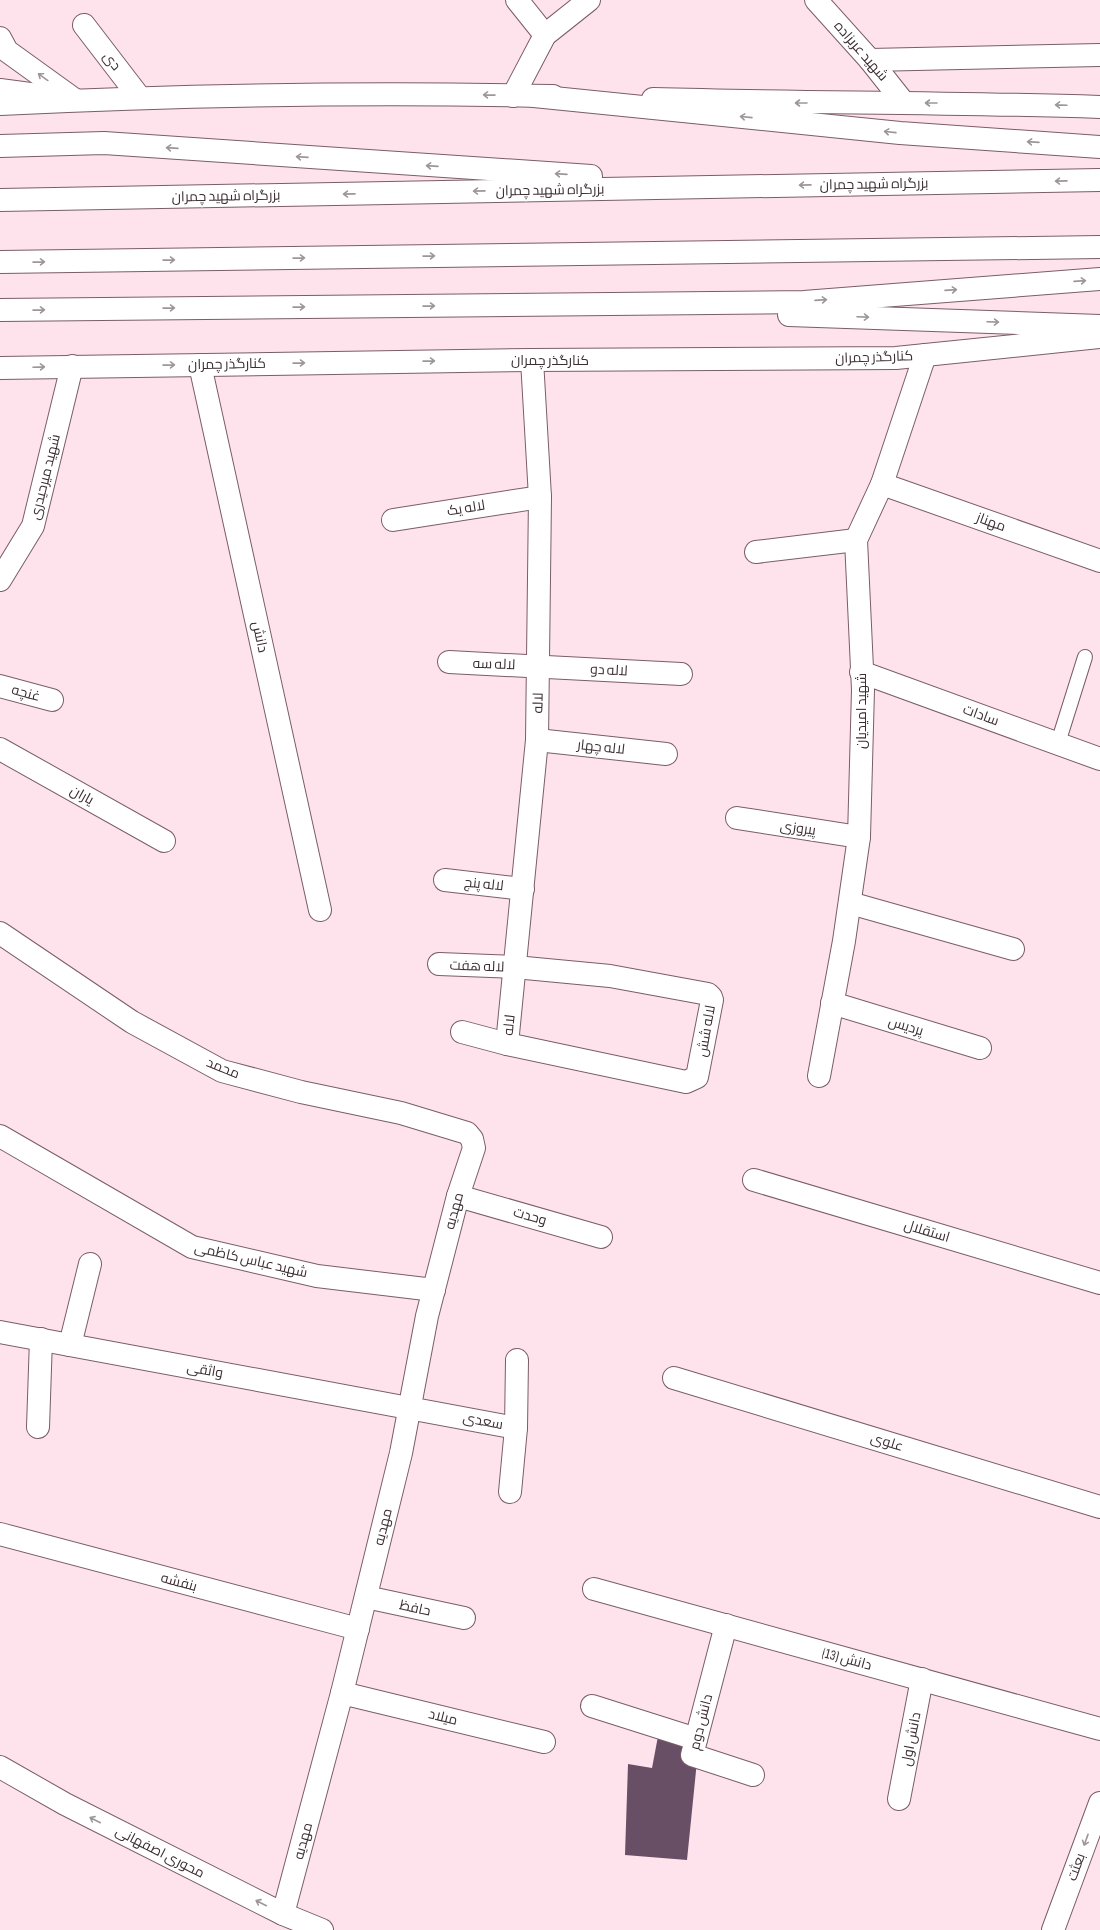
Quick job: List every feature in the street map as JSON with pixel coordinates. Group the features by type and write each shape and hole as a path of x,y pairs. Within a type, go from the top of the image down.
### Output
{"main road":[{"path":"517,0 545,35"},
{"path":"523,96 533,56 545,35 589,0"},
{"name":"شهید عربزاده","path":"816,0 870,60 904,103"},
{"name":"دی","path":"84,25 140,98"},
{"path":"0,38 7,52 75,100"},
{"path":"870,60 1100,55"},
{"path":"0,90 75,100"},
{"path":"0,104 140,98 334,94 523,96 780,103 993,103 1100,107"},
{"path":"523,96 900,133 1100,147"},
{"path":"0,146 104,144 740,186"},
{"name":"بزرگراه شهید چمران","path":"0,200 1100,180"},
{"path":"0,262 1100,247"},
{"path":"0,310 804,302 1100,279"},
{"path":"516,305 1100,326"},
{"name":"کنارگذر چمران","path":"0,368 532,360 896,358 1100,337"},
{"name":"شهید امیدیان","path":"819,1076 844,941 859,837 863,690 856,540 882,484 925,355"},
{"name":"لاله","path":"507,1044 537,740 540,497 532,360"},
{"name":"دانش","path":"200,365 320,910"},
{"name":"شهید میرحیدری","path":"0,580 33,526 72,366"},
{"name":"مهناز","path":"882,484 1100,561"},
{"name":"لاله یک","path":"392,520 540,497"},
{"path":"756,552 856,540"},
{"name":"لاله سه","path":"449,662 538,666"},
{"name":"لاله دو","path":"538,666 681,674"},
{"name":"سادات","path":"861,672 1100,759"},
{"name":"غنچه","path":"0,686 52,700"},
{"name":"لاله چهار","path":"537,740 666,754"},
{"name":"یاران","path":"0,749 164,841"},
{"name":"پیروزی","path":"737,818 859,837"},
{"name":"لاله پنج","path":"445,880 523,889"},
{"path":"850,903 1013,949"},
{"name":"محمد","path":"0,934 132,1022 222,1071 301,1092 401,1113 467,1133 472,1139"},
{"name":"لاله هفت","path":"439,964 515,967"},
{"name":"لاله شش","path":"507,1044 686,1082 697,1077 712,1000 708,994 610,976 515,967"},
{"name":"پردیس","path":"832,1004 980,1048"},
{"path":"462,1032 507,1044"},
{"name":"شهید عباس کاظمی","path":"0,1136 192,1247 317,1276 434,1290"},
{"name":"مهدیه","path":"283,1914 358,1630 401,1453 434,1290 458,1196 474,1148 472,1139"},
{"name":"استقلال","path":"754,1180 1100,1283"},
{"name":"وحدت","path":"458,1196 601,1237"},
{"path":"70,1345 90,1264"},
{"name":"واثقی","path":"0,1332 409,1408"},
{"path":"38,1427 41,1339"},
{"path":"516,1428 518,1360"},
{"name":"علوی","path":"674,1378 1100,1507"},
{"name":"سعدی","path":"409,1408 516,1428 510,1492"},
{"name":"بنفشه","path":"0,1534 358,1630"},
{"name":"دانش (13)","path":"594,1589 1100,1729"},
{"name":"حافظ","path":"366,1597 464,1618"},
{"name":"دانش دوم","path":"726,1625 692,1753 693,1757 753,1775"},
{"name":"دانش اول","path":"899,1799 922,1679"},
{"name":"میلاد","path":"342,1693 544,1742"},
{"path":"592,1706 696,1739"},
{"name":"محوری اصفهانی","path":"0,1767 64,1804 283,1914 322,1930"},
{"name":"بعثت","path":"1053,1930 1100,1803"}],"lane":[{"path":"1058,743 1085,657"}],"building":[{"path":"659,1731 678,1737 697,1761 687,1860 625,1855 628,1764 652,1768"}]}
